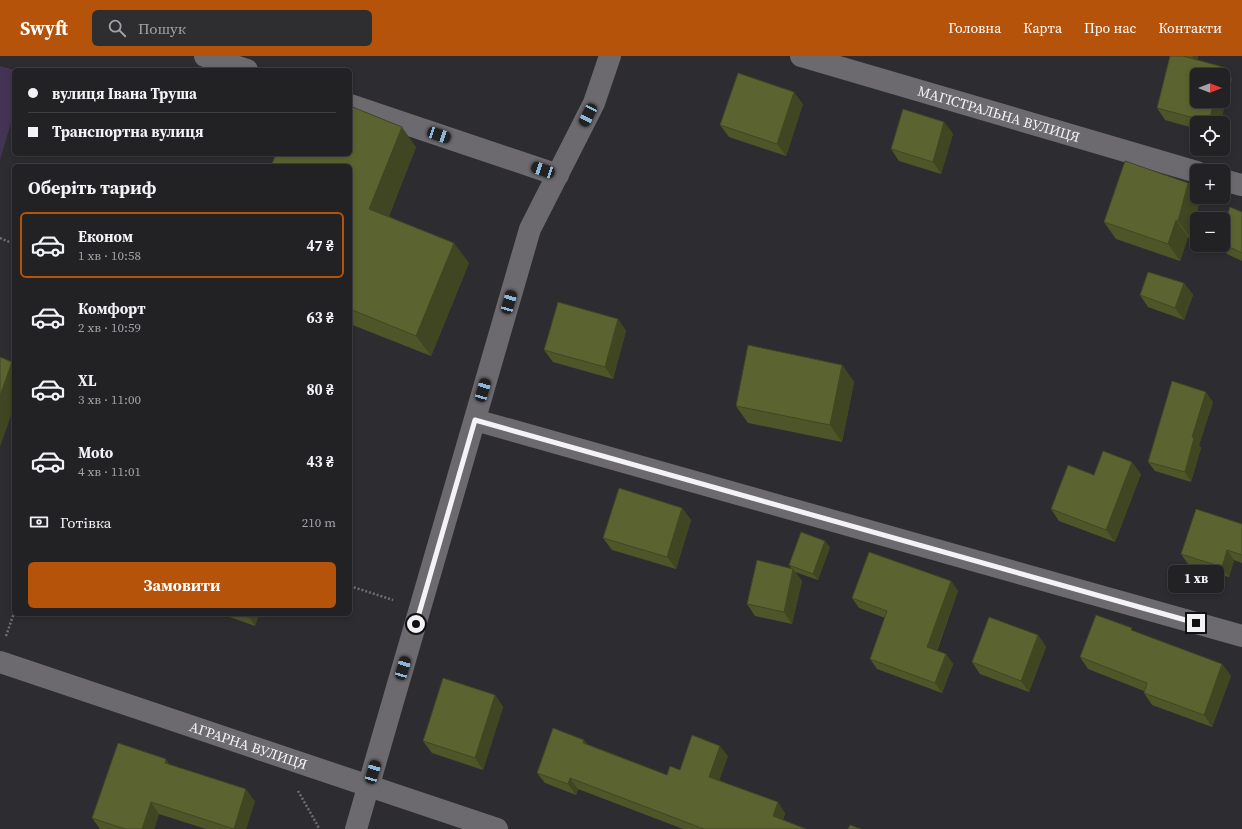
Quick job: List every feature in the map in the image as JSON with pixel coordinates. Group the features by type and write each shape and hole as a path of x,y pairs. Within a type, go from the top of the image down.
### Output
{"street":[{"path":"205,56 241,68"},
{"path":"356,829 530,229 594,103 610,56"},
{"name":"МАГІСТРАЛЬНА ВУЛИЦЯ","path":"801,56 1190,170"},
{"path":"352,106 558,175"},
{"path":"1230,182 1242,185"},
{"path":"475,420 1242,636"},
{"name":"АГРАРНА ВУЛИЦЯ","path":"0,662 497,829"}],"path":[{"path":"0,238 12,243"},
{"path":"352,587 420,609"}],"shaded area":[{"path":"0,66 12,69 12,120 0,160"}],"building":[{"path":"1170,56 1183,56 1223,67 1190,68 1190,108 1212,108 1210,116 1190,117 1157,108"},
{"path":"738,73 794,92 777,144 720,125"},
{"path":"352,107 402,127 369,209 454,243 416,336 352,310 352,164 272,164 275,156 352,156"},
{"path":"903,109 944,122 933,162 891,149"},
{"path":"1125,161 1188,183 1178,221 1176,220 1168,244 1104,222"},
{"path":"1230,207 1242,212 1242,253 1230,247 1230,212 1228,212"},
{"path":"1148,272 1184,283 1175,308 1140,295"},
{"path":"558,302 618,319 605,367 544,350"},
{"path":"748,345 842,365 830,425 736,406"},
{"path":"0,357 12,362 0,396"},
{"path":"1172,381 1206,392 1192,437 1194,438 1185,472 1148,462"},
{"path":"1103,451 1132,462 1106,530 1051,509 1068,465 1094,475"},
{"path":"619,488 682,508 667,557 603,538"},
{"path":"1196,509 1242,524 1242,555 1227,550 1222,567 1181,554"},
{"path":"801,532 825,541 813,574 789,565"},
{"path":"869,552 951,581 927,647 946,654 935,683 870,659 887,611 852,598"},
{"path":"757,560 793,569 784,612 747,604"},
{"path":"1096,615 1132,628 1131,630 1222,664 1204,715 1144,693 1147,683 1080,657"},
{"path":"989,617 1038,635 1021,681 972,662"},
{"path":"443,678 495,695 475,758 423,741"},
{"path":"553,728 584,740 583,743 667,775 670,766 680,770 692,735 720,746 709,777 778,802 773,816 806,829 704,829 570,778 568,784 537,773"},
{"path":"118,743 166,759 165,763 246,789 234,829 151,802 142,829 125,829 92,818"},
{"path":"850,825 861,829 848,829"}],"route":[{"path":"416,624 475,420 1196,623"}]}
